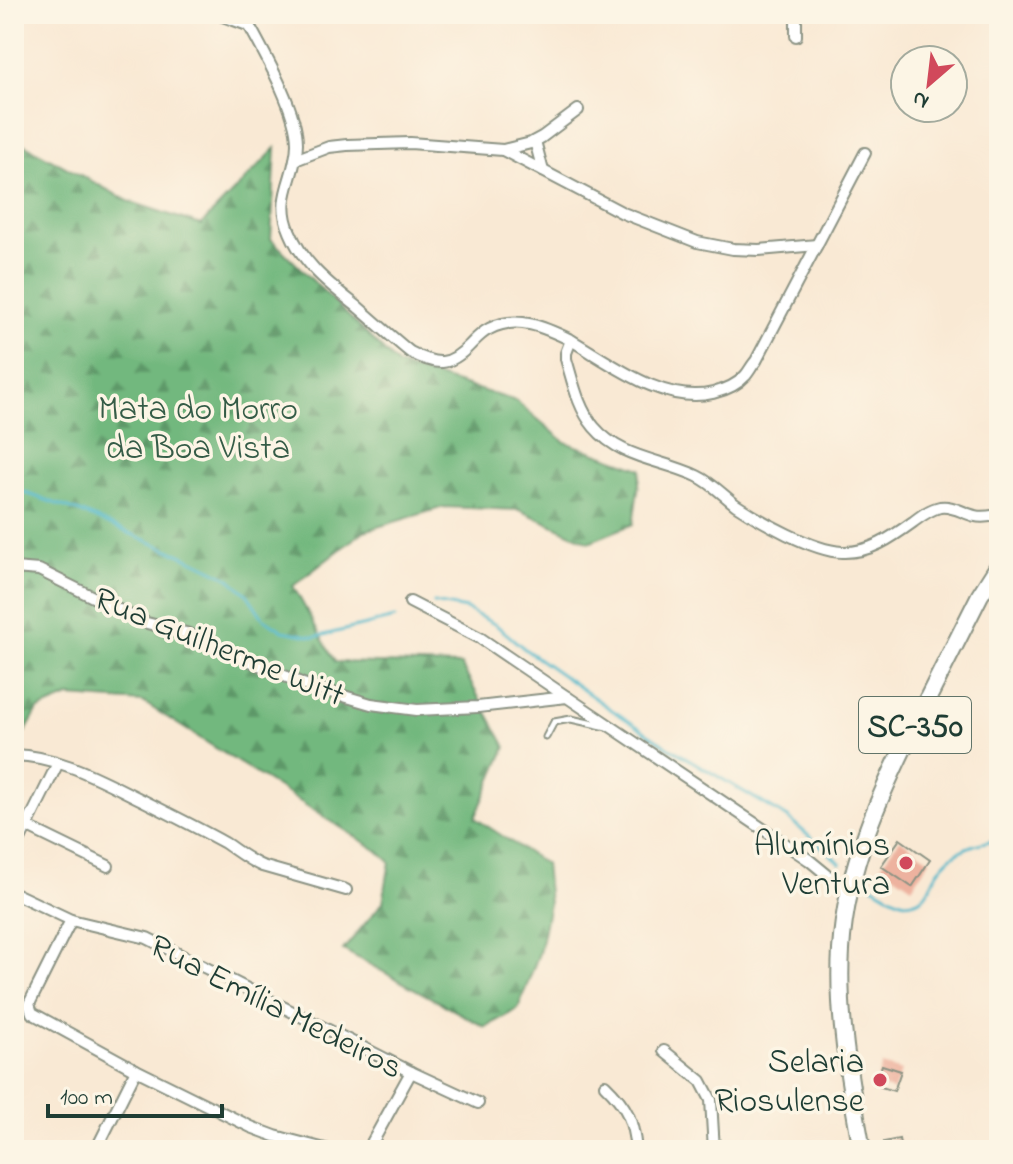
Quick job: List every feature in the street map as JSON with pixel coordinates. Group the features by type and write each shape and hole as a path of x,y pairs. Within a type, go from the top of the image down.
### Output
{"main road":[{"name":"SC-350","path":"862,1150 841,1015 841,949 848,892 867,827 889,777 980,595 999,565"}],"street":[{"path":"243,14 284,94 296,131 295,160 285,190 284,207 287,224 298,248 320,276 410,352 440,364 461,354 490,328 524,323 544,327 651,386 673,394 701,396 727,390 745,376 756,361 865,153"},
{"path":"796,14 796,36"},
{"path":"295,160 329,147 347,145 410,143 503,150 535,141 578,110"},
{"path":"535,141 543,171"},
{"path":"503,150 623,213 697,242 759,250 817,245"},
{"path":"571,340 566,359 581,408 607,439 636,456 701,478 736,504 812,545 839,552 879,545 938,507 950,507 974,516 999,515"},
{"name":"Rua Guilherme Witt","path":"14,568 39,570 143,622 186,633 303,684 371,704 417,710 567,697"},
{"path":"410,602 480,638 798,853 848,892"},
{"path":"14,755 40,756 103,781 188,823 251,862 346,890"},
{"path":"14,852 58,763"},
{"path":"28,827 108,866"},
{"name":"Rua Emília Medeiros","path":"14,893 71,920 147,938 478,1103"},
{"path":"71,920 29,1004 32,1013 136,1070 251,1127 329,1150"},
{"path":"664,1051 701,1081 711,1100 714,1150"},
{"path":"96,1150 136,1070"},
{"path":"368,1150 411,1072"},
{"path":"605,1085 621,1101 632,1122 636,1150"}],"lane":[{"path":"210,14 251,29"},
{"path":"546,737 554,722 571,719 613,728"}],"green space":[{"name":"Mata do Morro da Boa Vista","path":"14,139 128,201 201,225 276,148 271,239 398,365 516,401 565,442 641,469 633,524 589,542 520,510 444,507 364,531 293,586 335,662 461,665 506,747 475,818 545,864 549,904 539,953 518,1009 485,1027 343,950 383,902 390,862 378,851 143,702 69,697 38,710 26,731 14,736"}],"building":[{"name":"Alumínios Ventura","path":"900,839 930,860 912,887 881,866"},
{"path":"882,1065 901,1071 894,1091 875,1085"},
{"path":"899,1139 901,1150 885,1150 884,1142"}],"waterway":[{"path":"14,489 80,512 229,578 247,594 263,618 283,631 315,637 395,618"},
{"path":"434,603 466,609 496,625 609,708 788,818 840,863"},
{"path":"866,882 900,901 917,901 952,856 972,846 999,839"}],"place":[{"name":"Alumínios Ventura","path":"906,863"},
{"name":"Selaria Riosulense","path":"880,1080"}]}
